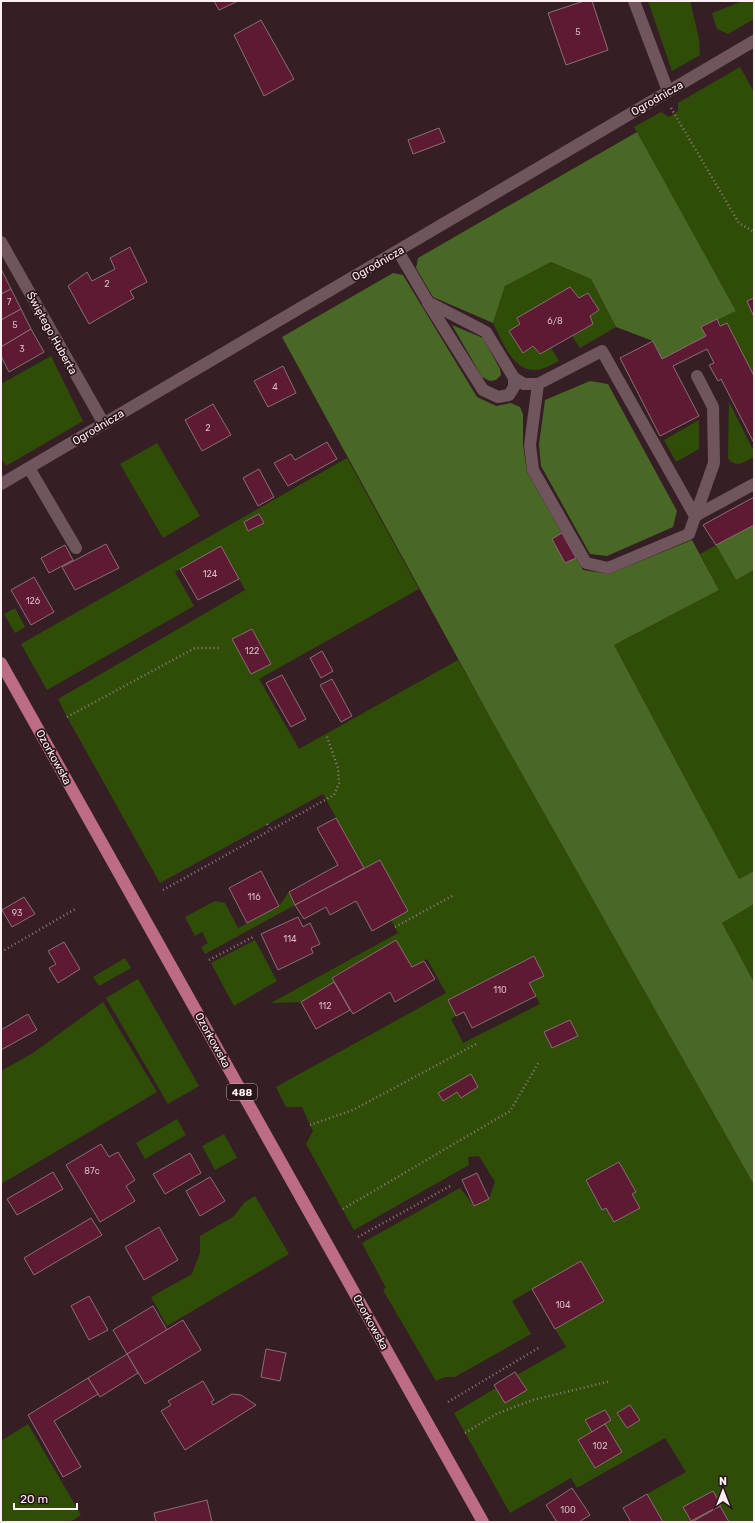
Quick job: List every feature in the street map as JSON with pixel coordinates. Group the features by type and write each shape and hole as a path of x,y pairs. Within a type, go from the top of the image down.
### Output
{"main road":[{"name":"Ozorkowska","path":"1,663 483,1522"}],"street":[{"path":"634,1 666,93"},
{"name":"Ogrodnicza","path":"1,484 754,41"},
{"name":"Świętego Huberta","path":"1,242 104,424"},
{"path":"398,251 483,390 498,397 508,395 514,387 514,378"},
{"path":"428,302 486,332 514,378 524,384 538,384 602,351 695,516"},
{"path":"538,384 530,445 533,470 586,563 608,568 689,534 714,462 713,408 697,376"},
{"path":"29,468 76,548"},
{"path":"695,516 754,484"}],"path":[{"path":"666,93 739,223 754,232"},
{"path":"67,717 195,648 219,648"},
{"path":"163,890 334,795 339,782 338,768 326,734"},
{"path":"267,824 270,830"},
{"path":"395,927 454,895"},
{"path":"1,952 77,908"},
{"path":"209,960 255,936"},
{"path":"310,1125 353,1110 478,1042"},
{"path":"343,1209 510,1111 539,1062"},
{"path":"358,1237 452,1185"},
{"path":"448,1402 540,1347"},
{"path":"465,1433 496,1414 533,1400 612,1381"}],"green space":[{"path":"648,1 690,1 699,39 700,55 672,71"},
{"path":"743,1 754,1 754,19 728,34 717,29 712,13"},
{"path":"740,67 754,92 754,298 747,302 754,317 754,376 717,319 736,311 634,127 661,112 669,117 678,111 678,103"},
{"path":"637,132 736,311 702,327 706,336 662,359 653,341 616,327 591,279 551,262 505,286 493,323 433,297 416,268 418,258"},
{"path":"551,262 591,279 616,327 580,348 572,336 593,324 590,316 599,310 588,293 579,298 570,287 517,318 520,324 509,331 523,353 533,346 540,354 551,348 559,361 542,369 528,369 514,360 504,346 493,323 505,286"},
{"path":"393,273 403,275 477,397 496,406 511,403 520,407 523,414 523,445 527,472 562,533 552,539 565,563 576,558 583,570 609,574 692,540 719,590 614,645 739,879 754,871 754,904 722,923 754,982 754,1185 491,719 282,337"},
{"path":"452,325 483,338 500,369 501,375 496,380 490,381 482,377"},
{"path":"51,356 83,421 6,466 1,458 1,384"},
{"path":"590,381 608,384 677,511 673,527 607,556 590,554 541,466 539,444 545,400"},
{"path":"729,402 752,448 754,447 754,457 740,464 734,463 728,458"},
{"path":"699,420 699,449 676,462 664,440"},
{"path":"157,443 200,516 163,538 120,464"},
{"path":"347,458 419,589 259,679 299,749 458,660 754,1185 754,1522 663,1522 647,1494 686,1472 665,1438 577,1488 571,1478 510,1513 454,1413 496,1388 506,1403 526,1390 517,1375 566,1347 555,1329 604,1300 581,1261 512,1301 531,1334 455,1377 445,1377 436,1381 383,1290 386,1288 362,1243 460,1188 474,1206 489,1199 495,1182 479,1156 468,1157 469,1165 354,1230 306,1144 313,1131 302,1107 286,1107 276,1087 446,993 427,959 412,967 396,941 332,977 334,982 301,1002 271,1003 398,933 391,920 408,911 380,860 364,868 323,794 160,883 67,717 58,699 245,590 222,547 175,572 194,606 47,690 21,644","holes":["252,629 271,663 251,674 232,639","533,956 544,975 529,983 540,1004 463,1043 451,1019 456,1016 448,1000","630,1405 640,1420 627,1428 617,1413","605,1410 611,1420 605,1424 622,1452 595,1468 578,1440 592,1432 586,1420","713,1491 721,1504 684,1507"]},
{"path":"754,525 754,570 736,580 716,545"},
{"path":"716,545 736,580 754,570 754,871 739,879 614,645 719,590 700,554"},
{"path":"15,608 25,627 15,633 4,614"},
{"path":"289,892 295,905 205,954 201,947 208,943 202,932 195,936 185,917 215,901 225,903 238,928 279,906"},
{"path":"754,904 754,982 722,923"},
{"path":"255,940 277,981 234,1006 211,963"},
{"path":"125,958 131,968 99,986 93,977"},
{"path":"138,979 199,1086 168,1104 106,998"},
{"path":"103,1002 157,1092 1,1184 1,1071 33,1053"},
{"path":"177,1119 186,1135 145,1159 136,1143"},
{"path":"224,1134 237,1158 215,1170 202,1146"},
{"path":"255,1196 289,1254 167,1326 151,1297 192,1274 200,1253 200,1236 233,1217 245,1202"},
{"path":"28,1424 81,1515 70,1522 1,1522 1,1441"}],"building":[{"path":"214,1 238,1 219,10"},
{"path":"584,1 592,1 608,50 566,65 548,13"},
{"path":"261,20 294,79 264,96 234,35"},
{"path":"439,128 445,142 413,154 408,140"},
{"path":"130,247 147,282 130,291 134,298 89,324 68,286 87,272 92,281 115,269 110,258"},
{"path":"1,269 11,289 1,294"},
{"path":"570,287 579,298 588,293 599,310 590,316 593,324 540,354 533,346 523,353 509,331 520,324 517,318"},
{"path":"11,289 21,309 1,320 1,294"},
{"path":"754,298 754,317 747,301"},
{"path":"21,309 31,329 1,347 1,320"},
{"path":"717,319 720,326 727,323 754,376 754,443 721,379 718,381 709,365 714,363 707,349 673,366 699,416 660,436 620,358 653,341 662,359 706,336 701,327"},
{"path":"31,329 44,352 9,372 1,356 1,347"},
{"path":"283,366 296,393 268,407 254,381"},
{"path":"213,404 231,435 202,451 185,420"},
{"path":"327,442 337,459 288,486 274,463 291,454 295,460"},
{"path":"259,469 274,497 258,506 243,478"},
{"path":"754,497 754,525 716,545 703,525"},
{"path":"259,514 264,523 248,531 244,522"},
{"path":"562,533 576,558 565,563 552,539"},
{"path":"106,544 119,568 75,590 62,567"},
{"path":"65,545 73,560 49,573 41,558"},
{"path":"221,546 239,579 198,600 180,569"},
{"path":"34,577 54,612 31,625 11,590"},
{"path":"252,629 271,664 251,674 232,639"},
{"path":"322,651 333,671 321,678 310,658"},
{"path":"282,675 306,719 291,727 266,683"},
{"path":"332,679 352,716 341,722 320,685"},
{"path":"336,818 364,868 295,905 289,892 338,865 317,828"},
{"path":"380,860 408,911 372,931 356,901 330,915 326,907 304,919 295,905"},
{"path":"261,871 279,906 247,923 229,888"},
{"path":"24,897 35,914 12,927 2,910"},
{"path":"298,917 303,927 310,923 320,944 311,948 313,953 278,970 261,934"},
{"path":"396,940 412,967 424,961 435,979 395,1002 390,992 353,1014 332,978"},
{"path":"64,942 80,969 58,983 49,968 56,964 48,951"},
{"path":"534,956 544,976 529,983 536,996 472,1028 464,1012 456,1016 448,1000"},
{"path":"334,982 350,1010 316,1029 301,1002"},
{"path":"28,1014 37,1030 1,1050 1,1030"},
{"path":"570,1020 578,1036 552,1048 544,1032"},
{"path":"471,1074 478,1087 461,1098 457,1092 443,1101 438,1093"},
{"path":"101,1144 109,1157 118,1152 135,1180 126,1186 135,1201 100,1222 66,1165"},
{"path":"190,1153 201,1173 165,1194 153,1174"},
{"path":"619,1162 636,1192 632,1194 640,1208 614,1222 606,1208 602,1210 586,1180"},
{"path":"53,1172 63,1189 17,1215 7,1199"},
{"path":"477,1173 489,1199 474,1206 462,1180"},
{"path":"210,1177 225,1201 200,1216 186,1191"},
{"path":"91,1218 102,1235 34,1275 24,1258"},
{"path":"159,1227 178,1260 144,1280 125,1247"},
{"path":"581,1261 604,1301 555,1329 532,1289"},
{"path":"89,1296 108,1330 89,1340 71,1306"},
{"path":"153,1306 167,1330 127,1354 113,1330"},
{"path":"183,1320 201,1350 145,1384 127,1354"},
{"path":"266,1349 286,1353 280,1381 261,1377"},
{"path":"127,1354 138,1373 100,1397 88,1378"},
{"path":"515,1372 527,1390 505,1403 494,1385"},
{"path":"88,1378 98,1394 54,1421 81,1467 63,1477 28,1415"},
{"path":"203,1381 214,1400 211,1402 213,1405 232,1394 241,1395 256,1405 185,1450 161,1411 171,1405 168,1401"},
{"path":"630,1405 640,1420 627,1428 617,1413"},
{"path":"605,1410 611,1420 592,1432 585,1420"},
{"path":"605,1424 622,1452 595,1468 578,1440"},
{"path":"572,1488 590,1515 579,1522 557,1522 546,1505"},
{"path":"713,1491 721,1505 691,1521 683,1507"},
{"path":"647,1494 663,1522 631,1522 623,1508"},
{"path":"207,1500 212,1522 156,1522 154,1513"},
{"path":"720,1506 729,1522 692,1522"}]}
